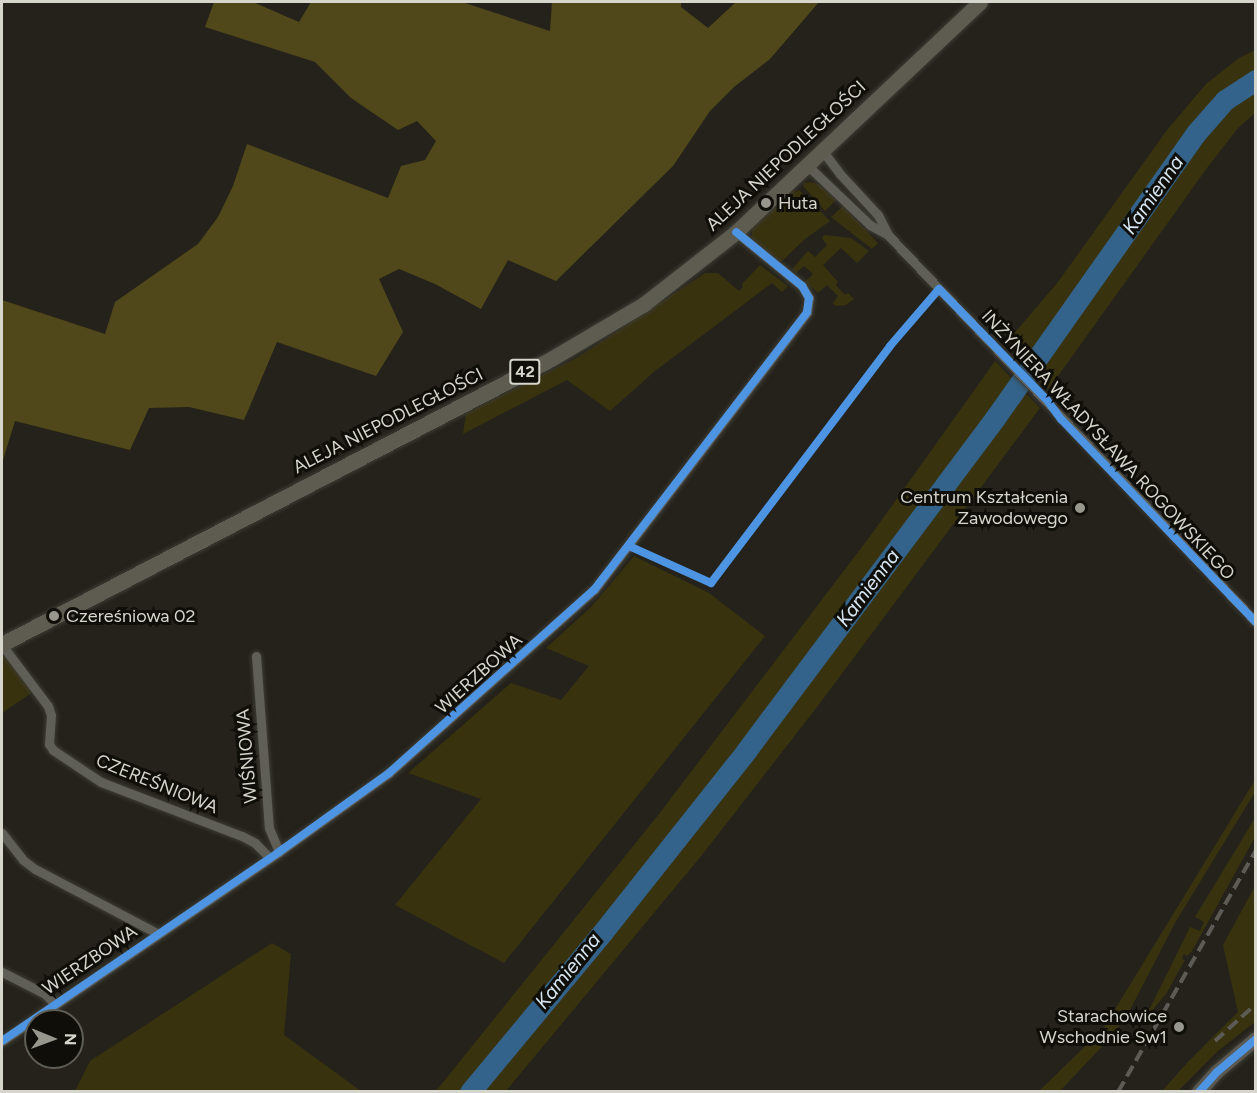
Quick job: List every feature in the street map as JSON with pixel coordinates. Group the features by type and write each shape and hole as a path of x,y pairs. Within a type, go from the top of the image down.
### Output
{"main road":[{"name":"ALEJA NIEPODLEGŁOŚCI","path":"2,644 580,342 644,304 736,232 980,2"}],"street":[{"name":"INŻYNIERA WŁADYSŁAWA ROGOWSKIEGO","path":"822,150 840,174 878,215 888,235"},
{"name":"INŻYNIERA WŁADYSŁAWA ROGOWSKIEGO","path":"807,165 870,225 888,235 1256,622"},
{"name":"WIERZBOWA","path":"2,1041 266,854 279,852 413,753 594,590 800,324 808,307 805,291 736,232"},
{"name":"CZEREŚNIOWA","path":"2,644 48,706 51,715 50,744 53,750 101,782 242,836 266,854"},
{"name":"WIŚNIOWA","path":"256,656 269,828 279,852"},
{"path":"2,833 23,860 35,869 157,933"},
{"path":"2,972 45,994 54,1003"},
{"path":"1199,1092 1217,1072 1256,1039"}],"shaded area":[{"path":"214,2 253,2 299,22 311,2 462,2 550,31 552,2 681,2 681,7 708,28 736,2 819,2 770,59 734,87 710,111 673,166 556,281 508,260 481,309 435,284 399,269 379,279 403,332 376,376 277,342 244,420 189,407 149,408 130,450 15,421 2,463 2,300 105,334 115,302 198,244 218,217 233,186 247,144 388,198 401,166 425,160 436,141 417,121 398,130 351,98 315,62 205,27"},
{"path":"1255,50 1255,113 1238,128 1207,168 1048,390 1005,344 1058,282 1167,130 1206,84 1239,58"},
{"path":"811,182 820,185 836,200 825,211 803,186 804,183"},
{"path":"793,190 796,192 799,190 830,221 805,239 781,262 752,239 752,229"},
{"path":"843,206 878,243 872,249 831,217"},
{"path":"824,235 851,238 869,251 857,263 841,248 823,265 838,282 836,285 845,295 848,293 854,299 846,305 836,306 833,303 838,296 827,285 818,293 805,282 813,274 804,266 796,273 792,269 808,251 815,257 827,245 822,238"},
{"path":"760,265 788,286 782,292 772,283 655,371 610,411 567,380 463,434 466,413 578,357 705,273 718,273 739,291 743,287 742,284"},
{"path":"995,361 1040,408 817,707 702,855 506,1091 436,1091 659,814 871,535"},
{"path":"634,556 709,593 765,636 504,963 395,905 481,799 408,773 511,683 561,700 589,666 546,648 591,607"},
{"path":"5,655 33,692 2,713 2,657"},
{"path":"1255,780 1255,792 1175,923 1129,1012 1111,1037 1060,1091 1039,1091 1103,1029"},
{"path":"1255,818 1255,837 1192,951 1187,956 1184,954 1182,959 1185,960 1166,994 1135,1031 1151,1006 1190,927 1200,931 1204,922 1195,917"},
{"path":"1255,886 1255,1022 1218,1051 1178,1091 1162,1091 1238,1012 1223,945"},
{"path":"272,943 291,954 284,1035 361,1091 75,1091 90,1061"}],"waterway":[{"name":"Kamienna","path":"470,1092 602,933 746,751 995,418 1196,133 1225,100 1256,80"}],"railway":[{"path":"1118,1092 1256,850"},
{"path":"1215,1041 1256,1004"}],"cycle path":[{"path":"2,1041 279,852 389,773 594,590 807,312 809,298 802,286 736,232"},
{"path":"629,546 711,583 890,346 939,289 1256,622"},
{"path":"1199,1092 1217,1072 1256,1039"}],"place":[{"name":"Huta","path":"766,203"},
{"name":"Centrum Kształcenia Zawodowego","path":"1080,508"},
{"name":"Czereśniowa 02","path":"54,616"},
{"name":"Starachowice Wschodnie Sw1","path":"1179,1027"}]}
